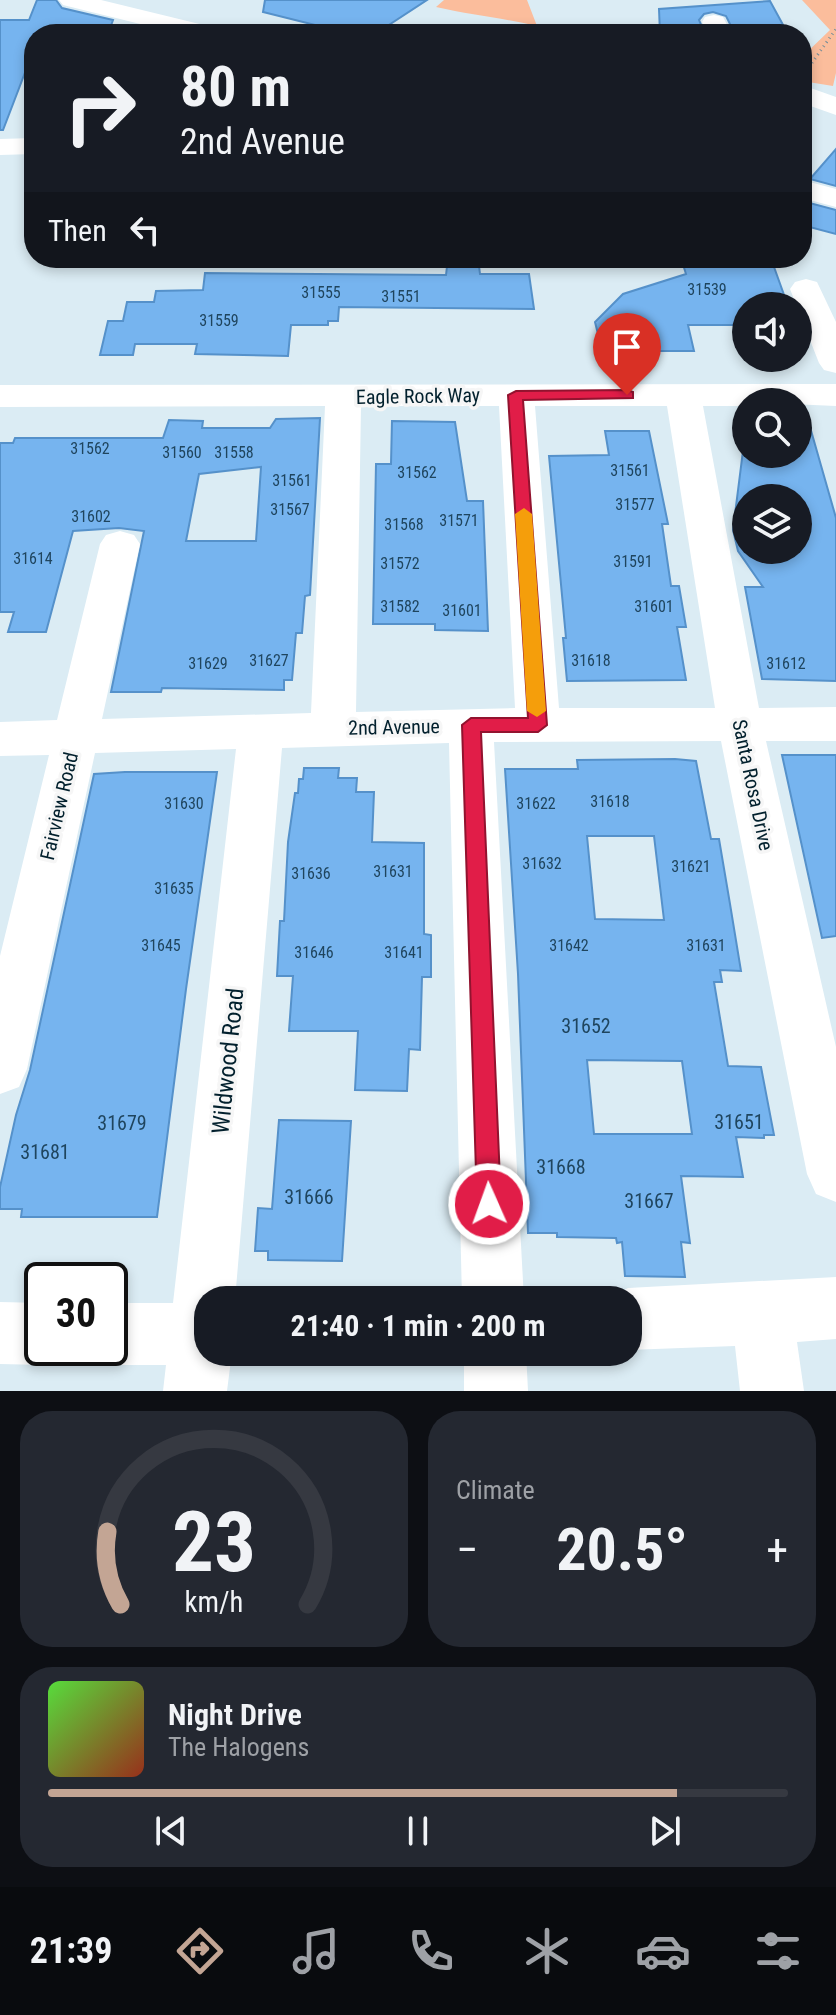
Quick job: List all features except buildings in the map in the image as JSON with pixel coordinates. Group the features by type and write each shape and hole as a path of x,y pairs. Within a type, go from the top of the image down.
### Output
{"street":[{"path":"71,0 170,24"},
{"path":"812,87 836,107"},
{"path":"0,147 24,146"},
{"path":"812,192 836,198"},
{"path":"806,289 836,363"},
{"name":"Santa Rosa Drive","path":"683,394 740,723 836,1174"},
{"path":"516,395 538,725"},
{"name":"Eagle Rock Way","path":"0,396 836,395"},
{"path":"333,728 343,397"},
{"name":"Fairview Road","path":"0,1069 120,544"},
{"name":"2nd Avenue","path":"0,739 471,725 836,724"},
{"path":"471,725 492,1286"},
{"name":"Wildwood Road","path":"207,1286 261,730"},
{"path":"642,1318 836,1308"},
{"path":"762,1314 772,1391"},
{"path":"0,1333 24,1334"},
{"path":"128,1338 194,1352"},
{"path":"495,1366 496,1391"}],"path":[{"path":"812,63 836,29"}],"shaded area":[{"path":"444,0 527,0 536,24 526,24 436,7"},
{"path":"802,0 836,0 836,73 833,86 812,83 812,47 830,30"}],"slow traffic":[{"path":"524,514 537,711"}],"route":[{"path":"489,1204 471,725 538,725 516,395 627,395"}]}
